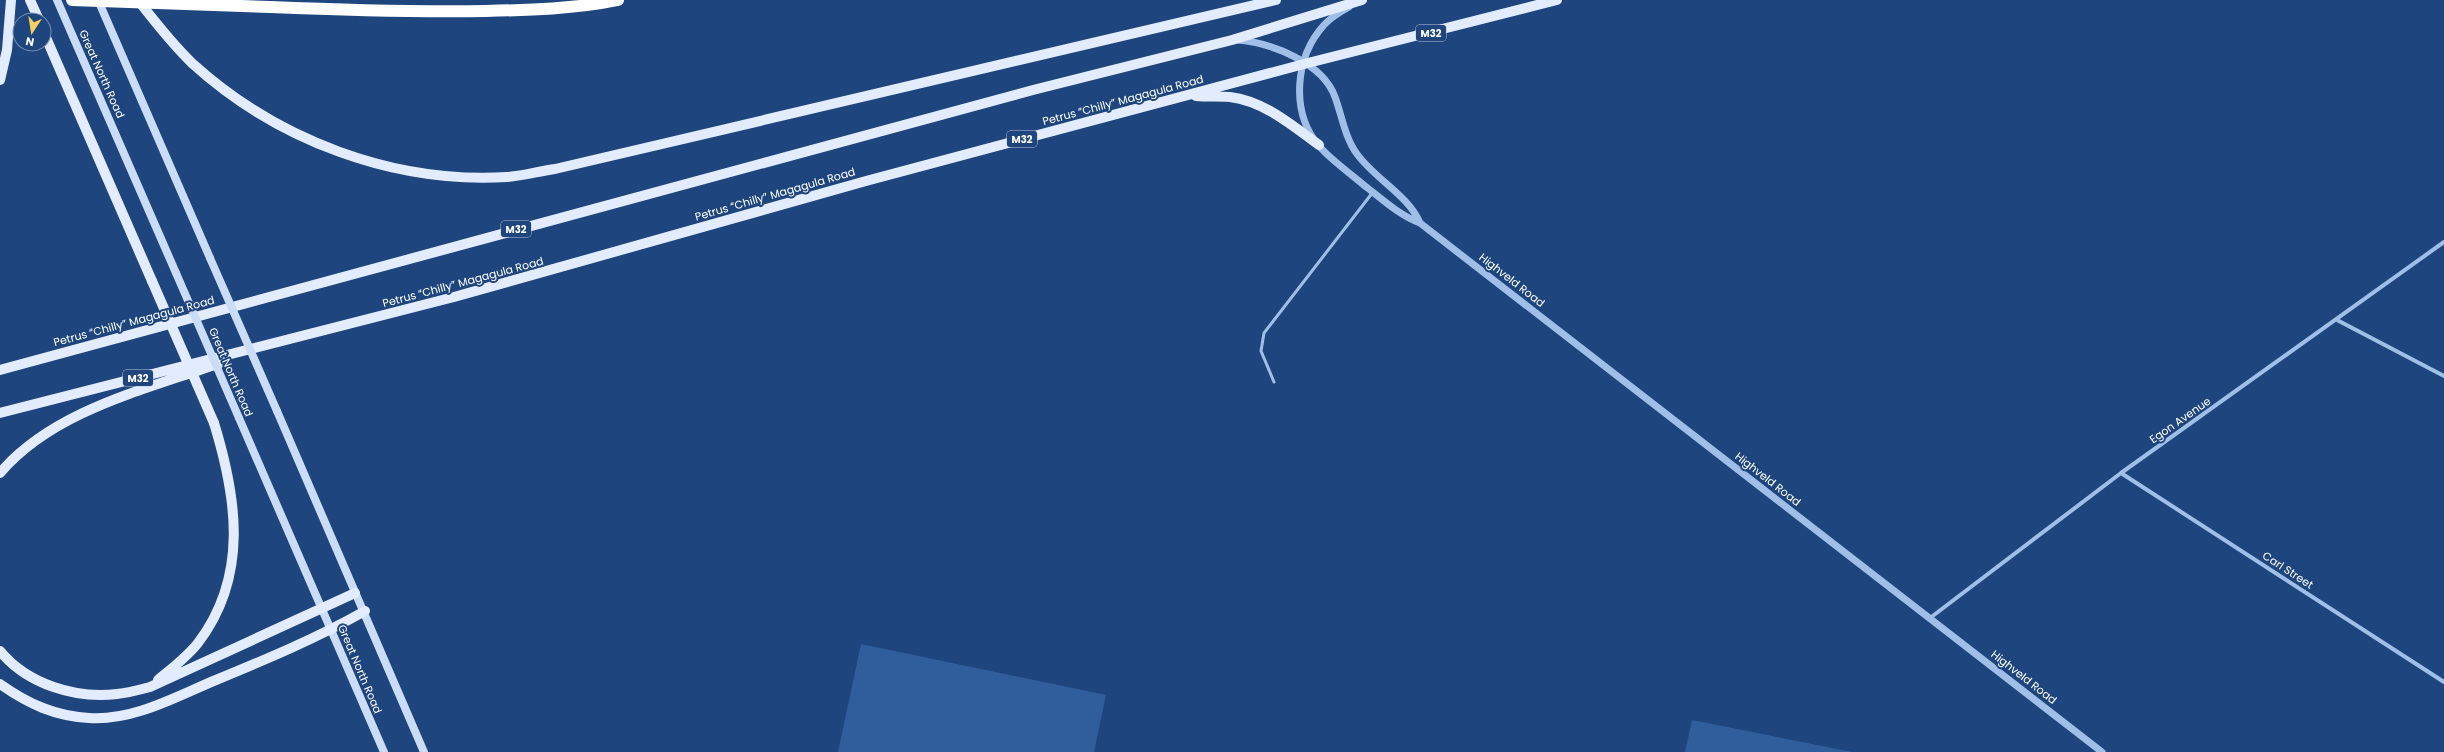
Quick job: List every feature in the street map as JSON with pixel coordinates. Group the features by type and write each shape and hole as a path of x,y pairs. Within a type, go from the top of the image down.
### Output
{"highway":[{"path":"72,0 418,12 518,11 602,4 618,0"}],"main road":[{"path":"0,80 7,50 11,0"},
{"path":"30,0 35,12"},
{"name":"Great North Road","path":"57,0 384,752"},
{"path":"98,0 355,593 365,611 424,752"},
{"path":"138,0 163,32 192,63 220,87 289,131 330,149 411,170 460,176 508,176 555,169 1276,0"},
{"name":"Petrus “Chilly” Magagula Road","path":"0,370 1003,99 1232,40 1362,0"},
{"name":"Petrus “Chilly” Magagula Road","path":"0,413 276,343 585,262 858,183 1304,64 1557,0"},
{"path":"52,50 214,423 225,459 232,492 234,543 230,574 220,605 197,644 150,687"},
{"path":"1184,96 1230,97 1250,102 1292,126 1319,145"},
{"path":"0,474 11,460 34,442 58,426 88,411 276,343"},
{"path":"0,651 8,661 29,675 53,687 76,694 117,694 150,687 355,593"},
{"path":"0,684 21,699 41,708 63,715 90,718 116,717 135,713 164,702 331,631 365,611"}],"street":[{"name":"Highveld Road","path":"1362,0 1325,24 1310,46 1304,64 1299,92 1301,106 1310,131 1319,145 1403,216 1420,223 2102,752"},
{"name":"Highveld Road","path":"1232,40 1255,42 1274,47 1318,72 1328,82 1356,153 1370,170 1410,205 1420,223"},
{"name":"Egon Avenue","path":"1930,618 2121,473 2337,320 2444,242"},
{"path":"2337,320 2444,376"},
{"name":"Carl Street","path":"2121,473 2444,682"}],"lane":[{"path":"1274,382 1261,351 1264,333 1373,192"}],"shaded area":[{"path":"861,644 1106,695 1094,752 838,752"},
{"path":"1692,720 1852,752 1685,752"}]}
